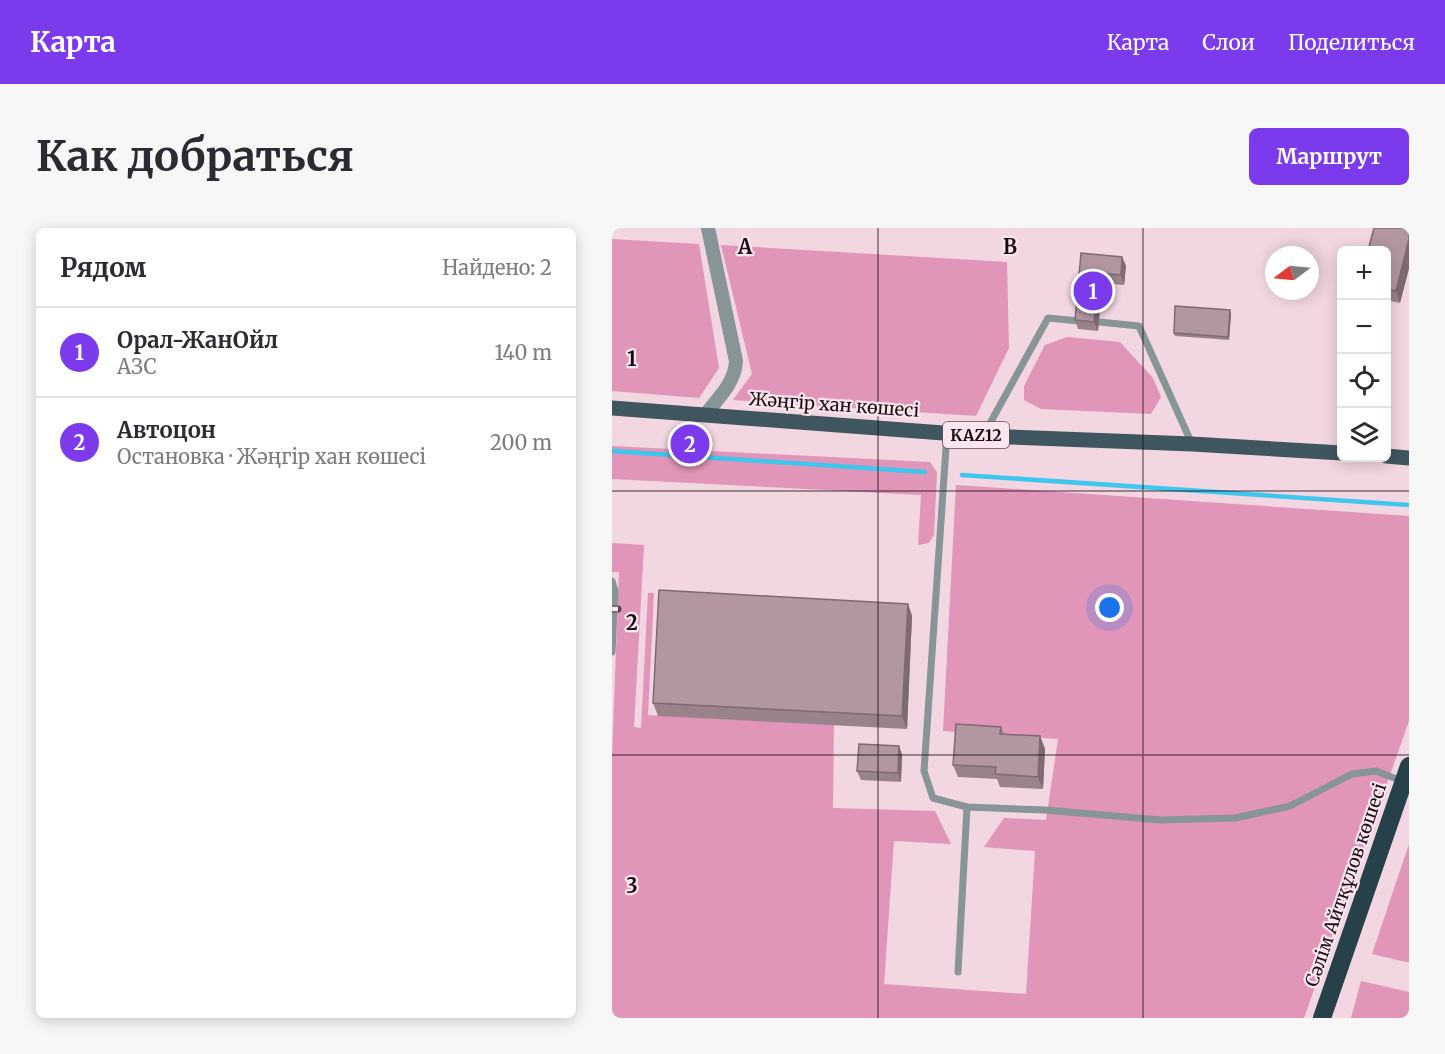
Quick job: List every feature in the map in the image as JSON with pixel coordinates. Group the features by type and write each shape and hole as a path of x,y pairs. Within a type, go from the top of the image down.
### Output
{"highway":[{"name":"Сәлім Айтқұлов көшесі","path":"1324,1014 1406,774"}],"main road":[{"name":"Жәңгір хан көшесі","path":"612,408 983,436 1192,444 1337,453"},
{"path":"1391,456 1409,458"}],"street":[{"path":"705,415 730,383 735,374 736,361 708,228"}],"lane":[{"path":"983,436 1048,318 1079,321"},
{"path":"1099,322 1139,326 1192,444"},
{"path":"947,433 924,771 933,798 967,807 1045,810 1161,820 1235,819 1290,806 1352,774 1376,771 1406,774"},
{"path":"612,581 615,591 612,652"},
{"path":"958,972 967,807"}],"shaded area":[{"path":"612,239 699,244 719,368 699,398 612,391"},
{"path":"721,245 1007,262 1009,348 976,416 733,400 752,374"},
{"path":"1067,337 1120,342 1153,378 1161,397 1151,414 1041,409 1024,400 1024,386 1045,345"},
{"path":"612,446 930,462 937,472 934,535 929,543 918,545 921,495 612,479"},
{"path":"956,485 1409,516 1409,721 1304,1018 612,1018 612,756 619,572 612,572 612,543 644,545 634,727 641,728 648,593 654,593 648,715 834,725 833,808 935,811 951,844 894,841 884,984 1026,994 1035,851 984,847 1004,818 1046,820 1058,739 943,731"},
{"path":"1409,844 1409,962 1406,962 1372,954"},
{"path":"1361,981 1409,992 1409,1018 1351,1018"}],"building":[{"path":"1374,228 1409,228 1409,239 1396,291 1391,290 1391,246 1369,246"},
{"path":"1081,253 1122,257 1121,275 1099,273 1094,322 1075,320"},
{"path":"1175,306 1230,310 1228,337 1174,333"},
{"path":"659,590 908,604 902,716 653,703"},
{"path":"956,724 1001,727 1000,734 1040,736 1038,777 995,774 996,767 953,765"},
{"path":"859,744 899,746 898,773 857,771"}],"waterway":[{"path":"612,451 925,472"},
{"path":"962,475 1409,505"}],"railway":[{"path":"612,609 618,609"}],"place":[{"name":"Орал-ЖанОйл","path":"1093,291"},
{"name":"Автоцон","path":"690,444"}]}
